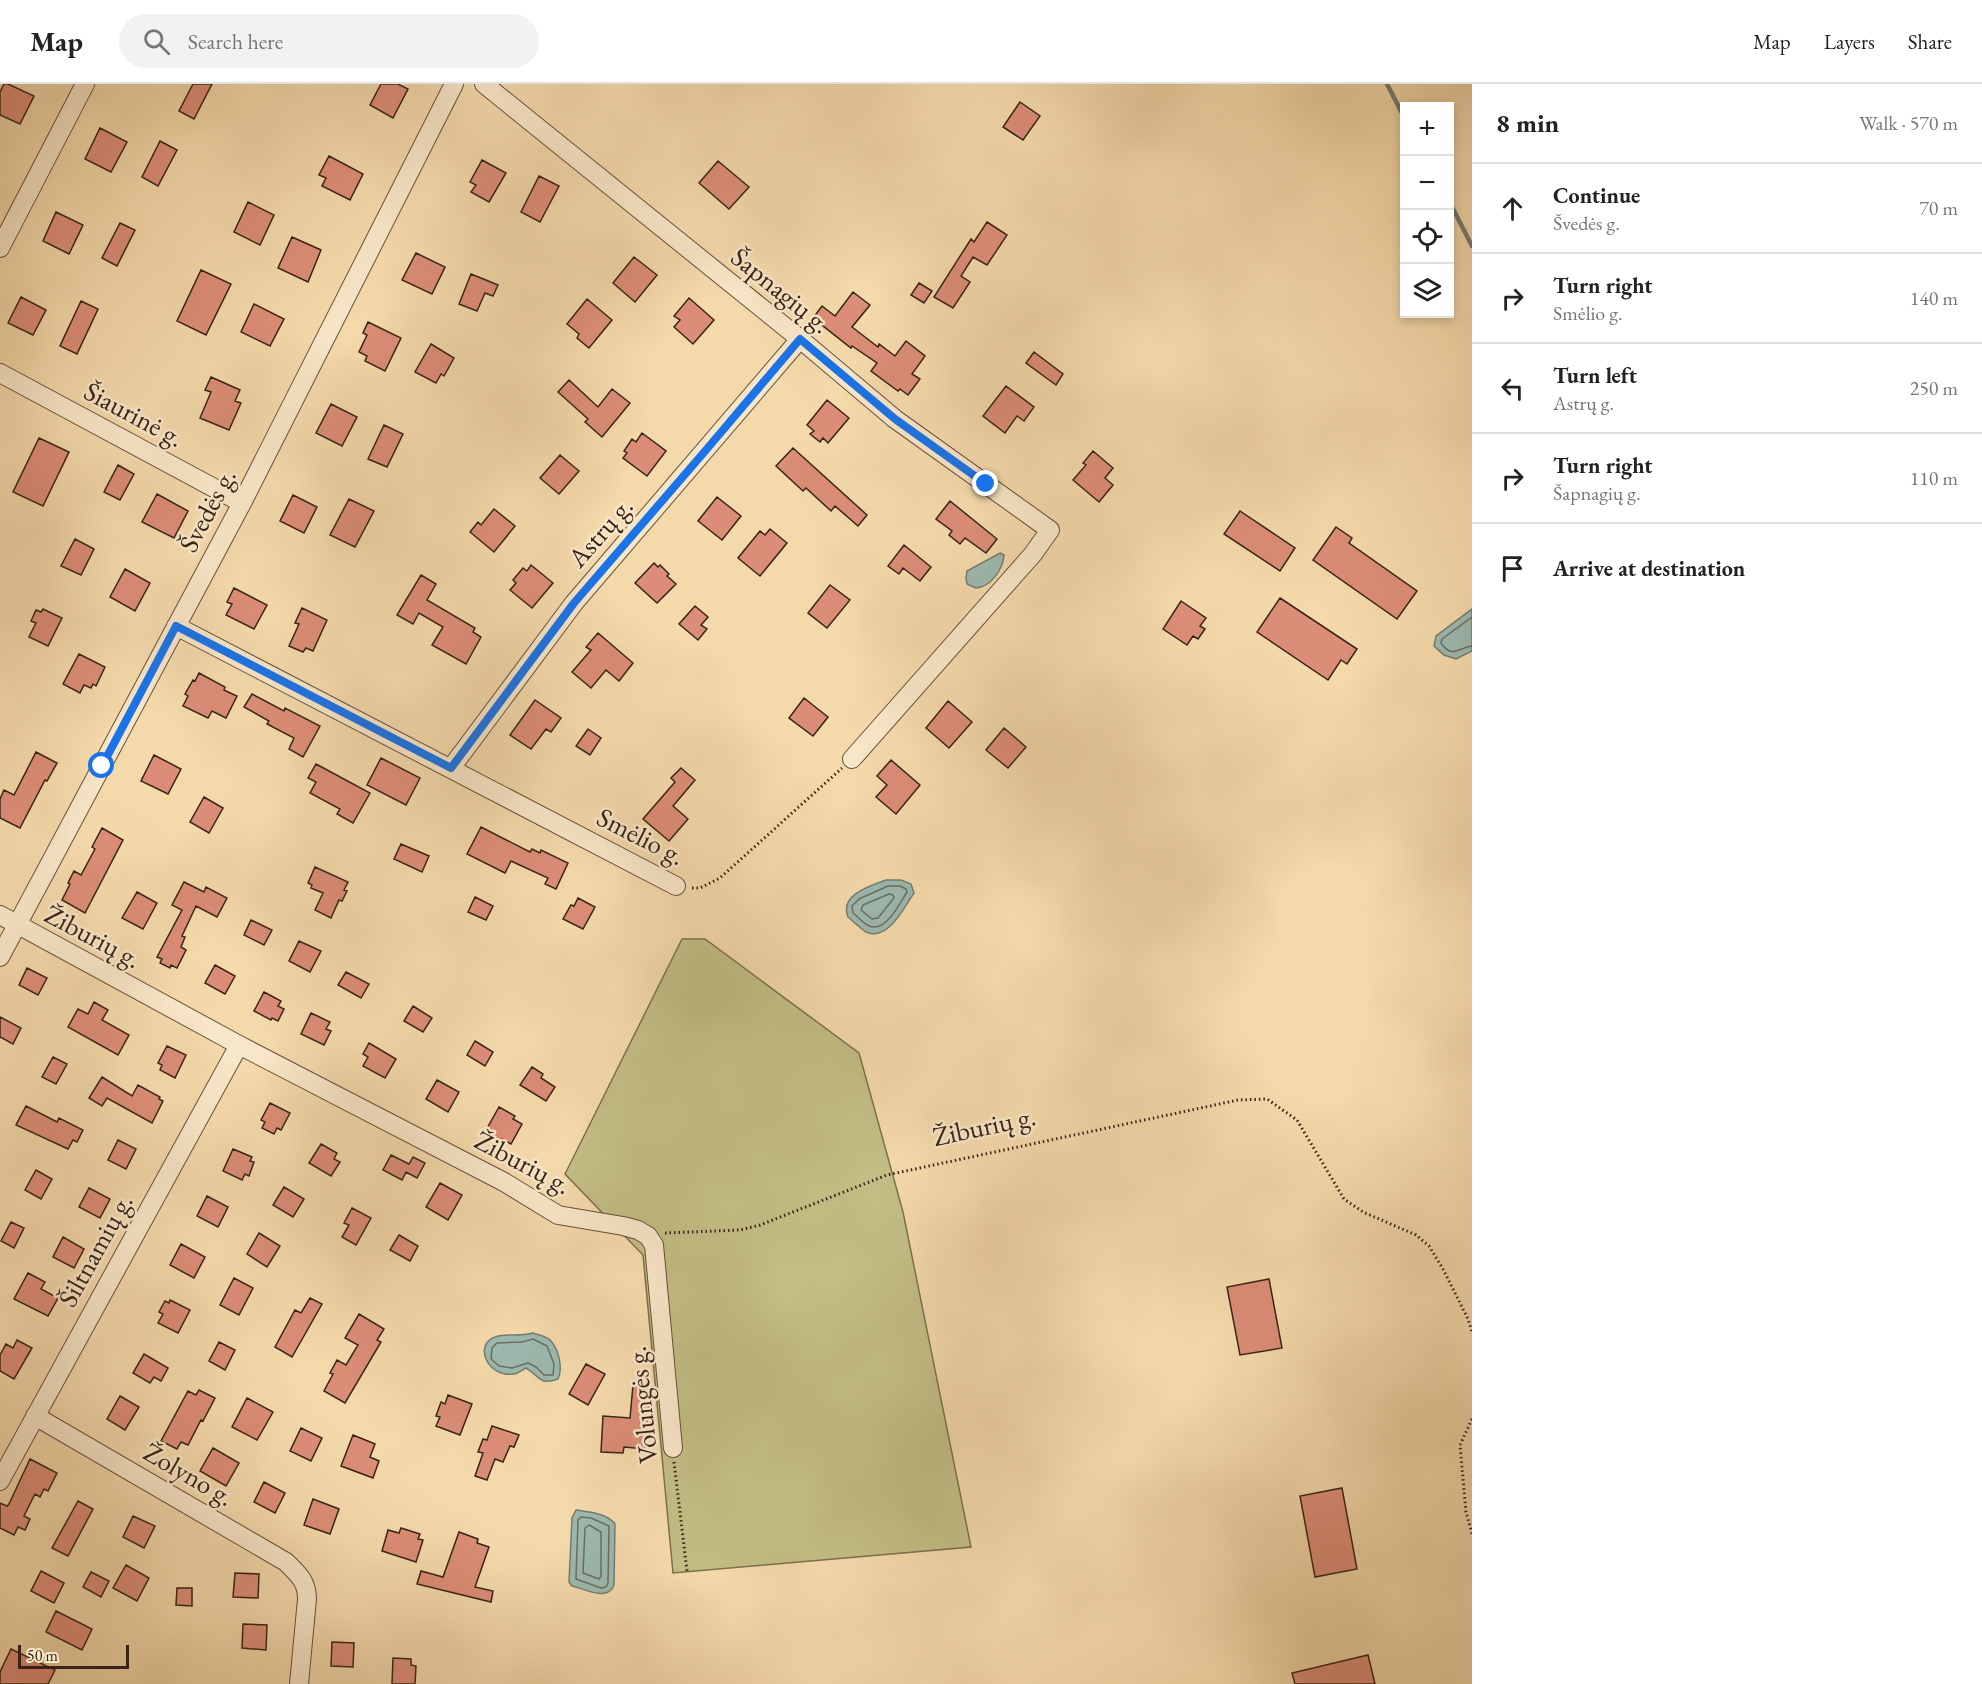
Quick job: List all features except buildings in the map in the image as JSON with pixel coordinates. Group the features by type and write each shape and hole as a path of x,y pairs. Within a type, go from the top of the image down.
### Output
{"street":[{"path":"0,248 85,84"},
{"name":"Švedės g.","path":"0,957 242,502 454,84"},
{"name":"Šapnagių g.","path":"484,84 902,424 1050,530 1033,554 852,759"},
{"name":"Astrų g.","path":"451,768 574,603 800,339"},
{"name":"Šiaurinė g.","path":"0,373 242,502"},
{"name":"Smėlio g.","path":"176,626 675,886"},
{"name":"Žiburių g.","path":"0,915 239,1045 504,1182 558,1215 623,1226 638,1230 648,1236"},
{"name":"Šiltnamių g.","path":"0,1481 239,1045"},
{"name":"Volungės g.","path":"648,1236 654,1245 673,1448"},
{"name":"Žolyno g.","path":"35,1416 286,1562 307,1588 298,1684"}],"path":[{"name":"Smėlio g.","path":"675,886 700,888 720,879 852,759"},
{"name":"Žiburių g.","path":"648,1236 662,1233 740,1230 760,1225 887,1175 1238,1100 1268,1099 1297,1120 1344,1199 1363,1212 1416,1235 1429,1246 1443,1269 1468,1319 1472,1332"},
{"path":"1472,1419 1460,1445 1466,1512 1472,1534"},
{"name":"Volungės g.","path":"673,1448 687,1571"}],"shaded area":[{"path":"682,939 705,939 859,1053 903,1212 971,1547 673,1573 643,1255 565,1174"}],"water":[{"path":"1000,553 1004,555 1003,560 999,571 991,581 976,588 967,584 967,571"},
{"path":"1472,609 1472,651 1456,659 1444,655 1434,646 1436,636"},
{"path":"886,880 901,880 911,884 914,893 888,928 874,934 866,932 848,917 846,909 848,903 858,892"},
{"path":"533,1333 547,1338 554,1345 560,1365 558,1379 543,1381 526,1368 516,1374 505,1374 491,1366 484,1353 488,1341 503,1335"},
{"path":"576,1510 603,1515 615,1524 614,1585 607,1593 589,1591 572,1586 569,1582 572,1518"}],"waterway":[{"path":"1387,84 1400,109"},
{"path":"1454,210 1472,246"}],"route":[{"path":"102,766 176,626 451,768 574,603 800,339 895,419 986,484"}]}
